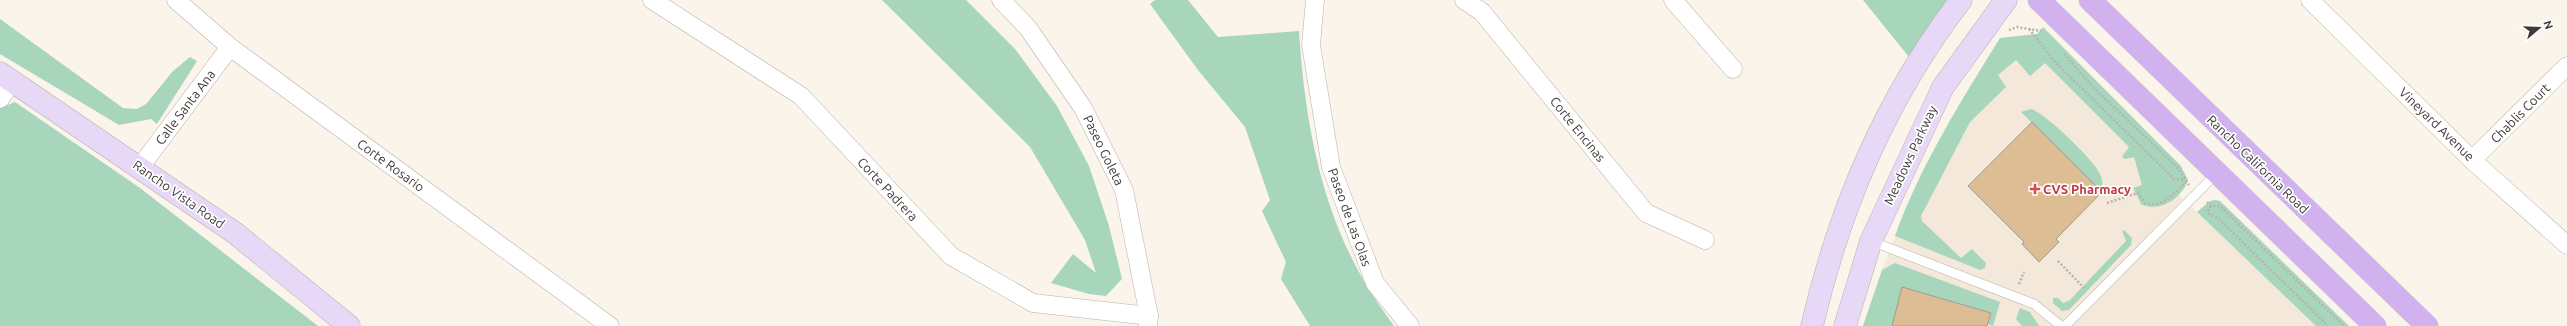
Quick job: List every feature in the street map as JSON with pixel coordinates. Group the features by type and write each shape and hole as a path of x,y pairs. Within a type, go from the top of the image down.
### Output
{"main road":[{"path":"1812,326 1826,266 1865,163 1896,96 1914,66 1961,0"},
{"name":"Meadows Parkway","path":"1845,326 1871,241 1943,87 2006,0"},
{"path":"2039,0 2218,172 2375,326"},
{"name":"Rancho California Road","path":"2090,0 2427,326"},
{"name":"Rancho Vista Road","path":"6,76 235,233 349,326"}],"street":[{"name":"Corte Rosario","path":"176,0 230,47 610,326"},
{"name":"Corte Padrera","path":"652,0 801,96 950,256 1033,303 1149,321"},
{"name":"Paseo Goleta","path":"1001,0 1028,28 1083,108 1124,190 1149,321"},
{"name":"Paseo de Las Olas","path":"1314,0 1311,44 1331,167 1375,283 1410,326"},
{"name":"Corte Encinas","path":"1464,0 1482,12 1646,213 1705,240"},
{"path":"1673,0 1733,69"},
{"name":"Vineyard Avenue","path":"2310,0 2472,160 2567,245"},
{"name":"Calle Santa Ana","path":"140,167 230,47"},
{"name":"Chablis Court","path":"2472,160 2567,66"},
{"path":"0,99 6,76"}],"lane":[{"path":"2065,326 2218,172"},
{"path":"1871,241 2034,304 2061,326"}],"path":[{"path":"2017,27 2040,30 2044,34"},
{"path":"2028,29 2056,63 2174,179 2185,181"},
{"path":"2062,52 2094,88 2177,167 2185,181 2211,206 2220,206 2344,326"},
{"path":"2107,203 2138,193 2146,203 2158,204 2165,202 2185,181"},
{"path":"2211,206 2208,211 2209,214 2219,219 2328,326"},
{"path":"2058,262 2084,288"}],"shaded area":[{"path":"2033,49 2129,147 2316,326 1863,326 1881,273 1911,196 1955,112 1984,64"}],"green space":[{"path":"882,0 966,0 1015,49 1057,106 1089,166 1109,226 1122,279 1106,296 1089,294 1051,283 1073,254 1096,273 1085,240 1030,147"},
{"path":"1155,0 1188,0 1218,37 1299,31 1301,62 1310,124 1316,155 1333,216 1359,272 1394,326 1310,326 1281,279 1286,262 1262,211 1270,200 1245,127 1198,70 1150,4"},
{"path":"1863,0 1947,0 1909,57"},
{"path":"0,19 123,108 137,109 146,104 173,71 190,57 197,61 157,124 151,119 119,125 0,54"},
{"path":"2043,27 2181,166 2188,180 2181,193 2169,202 2155,207 2141,204 2133,188 2142,185 2134,157 2125,159 2122,157 2129,147 2045,63 2030,76 2016,60 1998,75 2006,87 1970,122 1921,216 1922,221 1961,258 1972,249 1986,263 1985,268 1980,270 1895,236 1916,184 1942,134 2000,38 2037,34"},
{"path":"15,102 140,188 318,326 0,326 0,108"},
{"path":"2031,109 2057,127 2089,159 2101,176 2102,192 2021,112"},
{"path":"2210,201 2220,201 2349,326 2316,326 2197,212"},
{"path":"2124,230 2132,238 2131,245 2069,310 2062,311 2053,303 2053,298 2058,298 2063,303 2069,301 2126,241 2122,231"},
{"path":"1895,263 2000,302 1993,326 1988,324 1991,313 1902,287 1892,326 1863,326 1882,270"},
{"path":"2020,308 2030,312 2039,326 2022,326 2016,319"}],"building":[{"name":"CVS Pharmacy","path":"2032,122 2102,192 2056,239 2059,242 2039,262 2022,244 2024,242 1968,186"},
{"path":"1902,287 1991,313 1987,326 1892,326"}],"place":[{"name":"CVS Pharmacy","path":"2035,189"}]}
